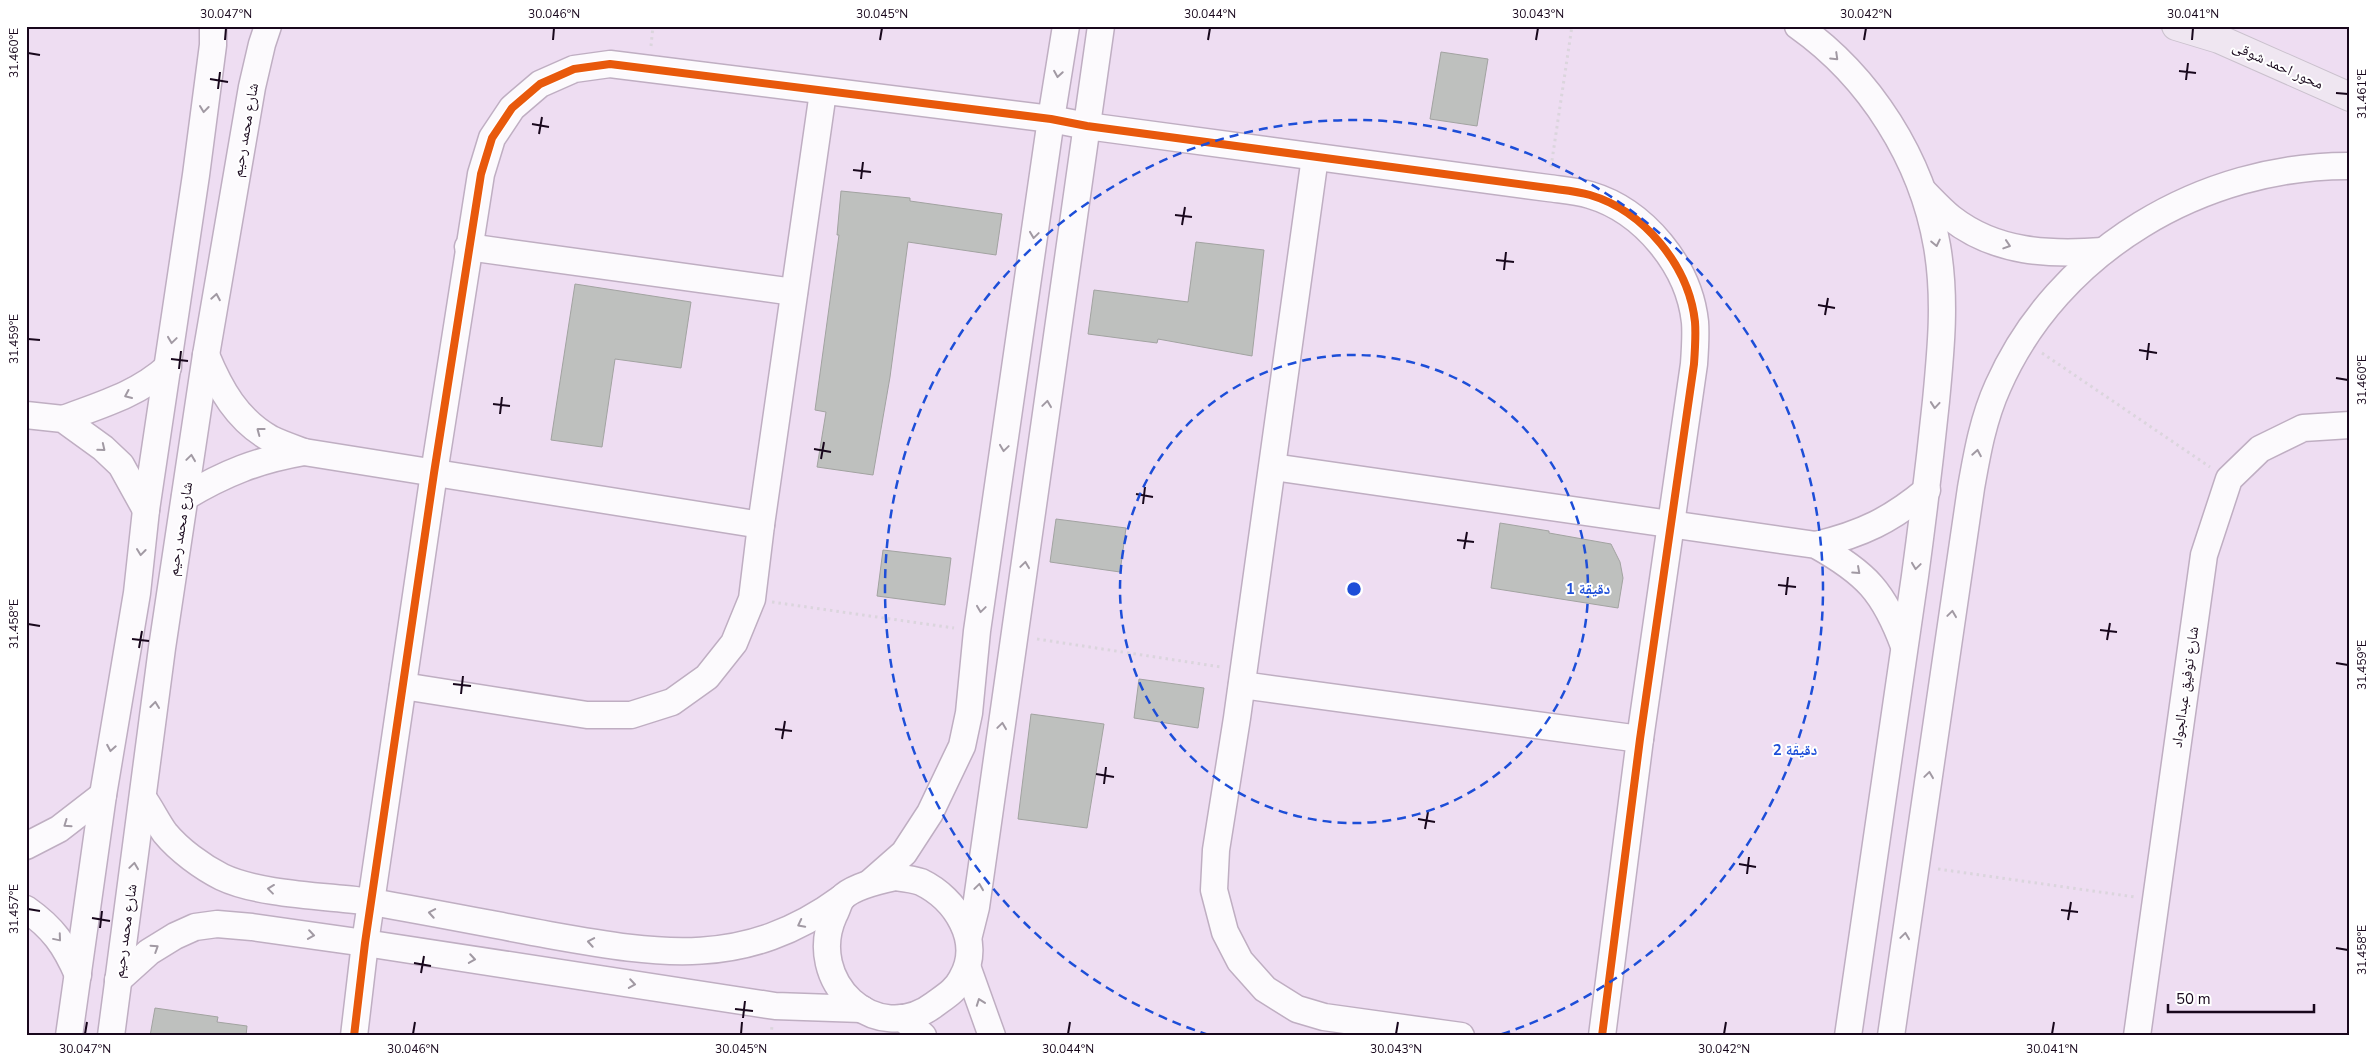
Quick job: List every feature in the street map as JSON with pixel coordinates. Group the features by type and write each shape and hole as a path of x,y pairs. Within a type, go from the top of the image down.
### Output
{"main road":[{"name":"محور احمد شوقى","path":"2176,26 2219,39 2350,98"}],"street":[{"path":"69,1036 103,795 128,645 146,510 196,175 213,45 213,26"},
{"name":"شارع محمد رحيم","path":"111,1036 144,798 162,648 206,355 252,87 268,26"},
{"path":"144,798 166,834 191,857 222,877 251,887 371,902 630,949 692,952 742,945 777,935 816,917 842,898 871,882 904,853 930,813 962,746 969,713 977,631 1066,26"},
{"path":"992,1036 968,968 969,935 976,907 1101,26"},
{"path":"1798,26 1816,39 1857,79 1892,126 1923,191 1937,246 1943,301 1940,357 1927,490 1848,1036"},
{"path":"354,1036 365,943 434,473 481,174 492,138 512,108 540,84 574,69 610,64 1051,119 1087,126 1591,195 1629,214 1661,243 1683,279 1695,321 1694,364 1640,739 1602,1036"},
{"path":"403,686 587,715 631,715 672,702 707,677 734,643 752,599 823,92"},
{"path":"1315,156 1274,467 1216,850 1214,890 1225,932 1240,962 1265,989 1297,1008 1324,1017 1461,1036"},
{"path":"1891,1036 1980,436 1998,386 2023,340 2059,292 2103,251 2137,226 2167,209 2222,185 2272,172 2323,166 2350,166"},
{"path":"1923,191 1952,218 1986,238 2023,250 2062,254 2103,251"},
{"path":"468,248 794,292"},
{"path":"206,355 220,388 242,416 271,438 304,452 761,525"},
{"path":"62,420 136,391 168,368"},
{"path":"26,415 62,420 103,448 121,465 146,510"},
{"name":"شارع توفيق عبدالجواد","path":"2136,1036 2204,555 2229,480 2260,448 2303,428 2350,425"},
{"path":"185,498 213,480 242,467 272,458 304,452"},
{"path":"1274,467 1816,545 1847,562 1872,585 1892,614 1905,647"},
{"path":"1816,545 1847,538 1876,526 1903,510 1927,490"},
{"path":"128,645 162,648"},
{"path":"1243,677 1640,739"},
{"path":"26,846 59,829 103,795"},
{"path":"871,882 895,877 919,881 940,892 951,905 969,935"},
{"path":"842,898 830,925 826,949 830,973 843,994 862,1009 882,1017 903,1018 926,1012 957,988 968,968"},
{"path":"26,910 54,933 66,948 78,975"},
{"path":"118,980 149,952 175,936 196,927 216,924 252,927 365,943 775,1006 862,1009"},
{"path":"1858,966 1900,972"},
{"path":"903,1018 923,1036"}],"path":[{"path":"1548,188 1572,26"},
{"path":"2023,340 2229,480"},
{"path":"752,599 977,631"},
{"path":"1015,636 1243,677"},
{"path":"1915,865 2156,900"}],"building":[{"path":"1441,52 1488,59 1477,126 1430,119"},
{"path":"841,191 910,198 910,201 1002,214 996,255 908,242 890,377 873,475 817,467 826,412 815,410 839,235 837,235"},
{"path":"1196,242 1264,250 1252,356 1158,339 1157,343 1088,334 1094,290 1188,302"},
{"path":"575,284 691,302 681,368 615,359 602,447 551,440"},
{"path":"1056,519 1126,528 1120,572 1050,562"},
{"path":"1500,523 1611,544 1620,562 1623,578 1618,608 1491,588"},
{"path":"883,550 951,558 945,605 877,596"},
{"path":"1139,679 1204,688 1198,728 1134,718"},
{"path":"1031,714 1104,724 1087,828 1018,819"},
{"path":"155,1008 218,1017 217,1022 247,1026 246,1036 150,1036"}],"cycle path":[{"path":"354,1036 365,943 434,473 481,174 492,138 512,108 540,84 574,69 610,64 1051,119 1087,126 1575,192 1590,195 1610,203 1645,227 1673,261 1684,281 1691,301 1695,322 1695,348 1640,739 1602,1036"}]}
